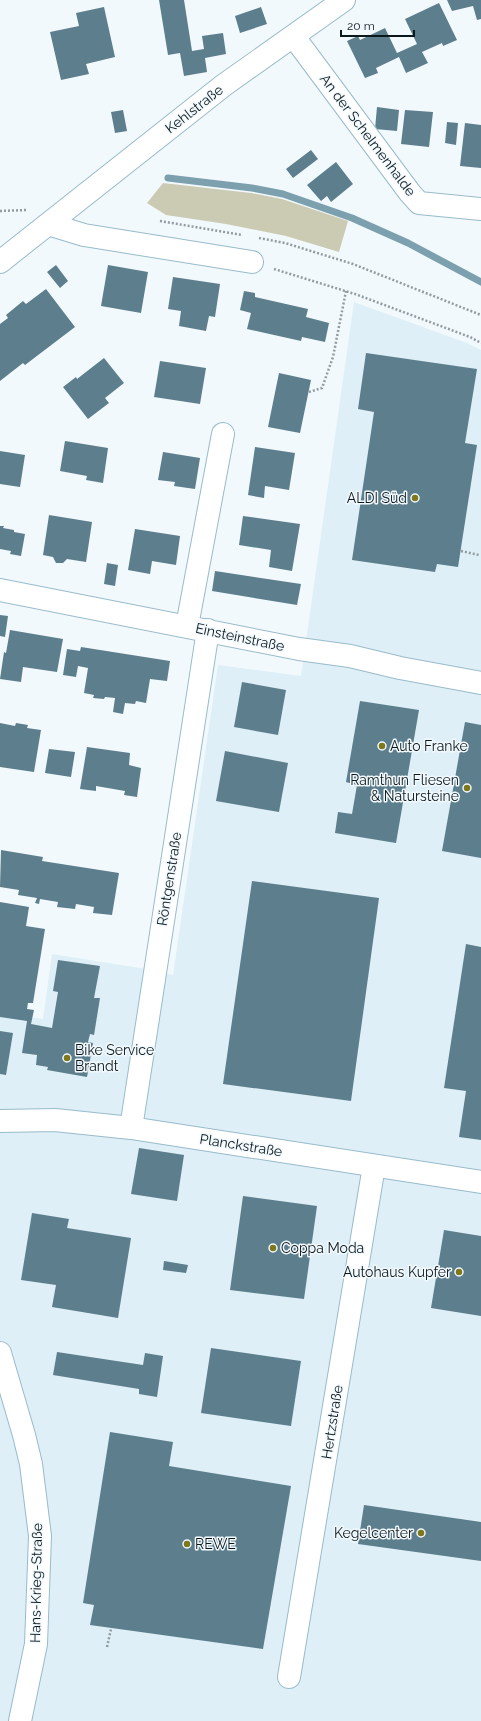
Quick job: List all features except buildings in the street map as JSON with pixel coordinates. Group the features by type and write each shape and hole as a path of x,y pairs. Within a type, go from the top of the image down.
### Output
{"street":[{"name":"Kehlstraße","path":"0,262 224,85 294,37 344,0"},
{"name":"An der Schelmenhalde","path":"294,37 410,193 419,202 481,209"},
{"path":"48,224 84,235 252,262"},
{"name":"Röntgenstraße","path":"131,1128 223,434"},
{"name":"Einsteinstraße","path":"0,590 300,649 350,656 400,668 481,683"},
{"name":"Planckstraße","path":"0,1121 55,1120 131,1128 481,1182"},
{"name":"Hertzstraße","path":"289,1677 374,1166"},
{"name":"Hans-Krieg-Straße","path":"0,1353 31,1464 40,1536 36,1644 20,1721"}],"path":[{"path":"157,221 247,236"},
{"path":"255,237 285,243 353,264 481,315"},
{"path":"252,262 346,291 481,342"},
{"path":"309,392 322,388 333,357 346,291"},
{"path":"461,551 479,555"},
{"path":"107,1647 111,1629"}],"shaded area":[{"path":"354,302 467,343 481,350 481,1721 0,1721 0,1013 43,1019 52,954 140,968 173,975 218,665 301,676"}],"green space":[{"path":"163,183 251,193 282,199 348,221 339,252 286,236 226,224 166,215 147,203"}],"waterway":[{"path":"168,178 252,188 283,194 352,218 408,243 481,282"}],"place":[{"name":"ALDI Süd","path":"415,498"},
{"name":"Auto Franke","path":"382,746"},
{"name":"Ramthun Fliesen & Natursteine","path":"467,788"},
{"name":"Bike Service Brandt","path":"67,1058"},
{"name":"Coppa Moda","path":"273,1248"},
{"name":"Autohaus Kupfer","path":"459,1272"},
{"name":"Kegelcenter","path":"421,1533"},
{"name":"REWE","path":"187,1544"}]}
